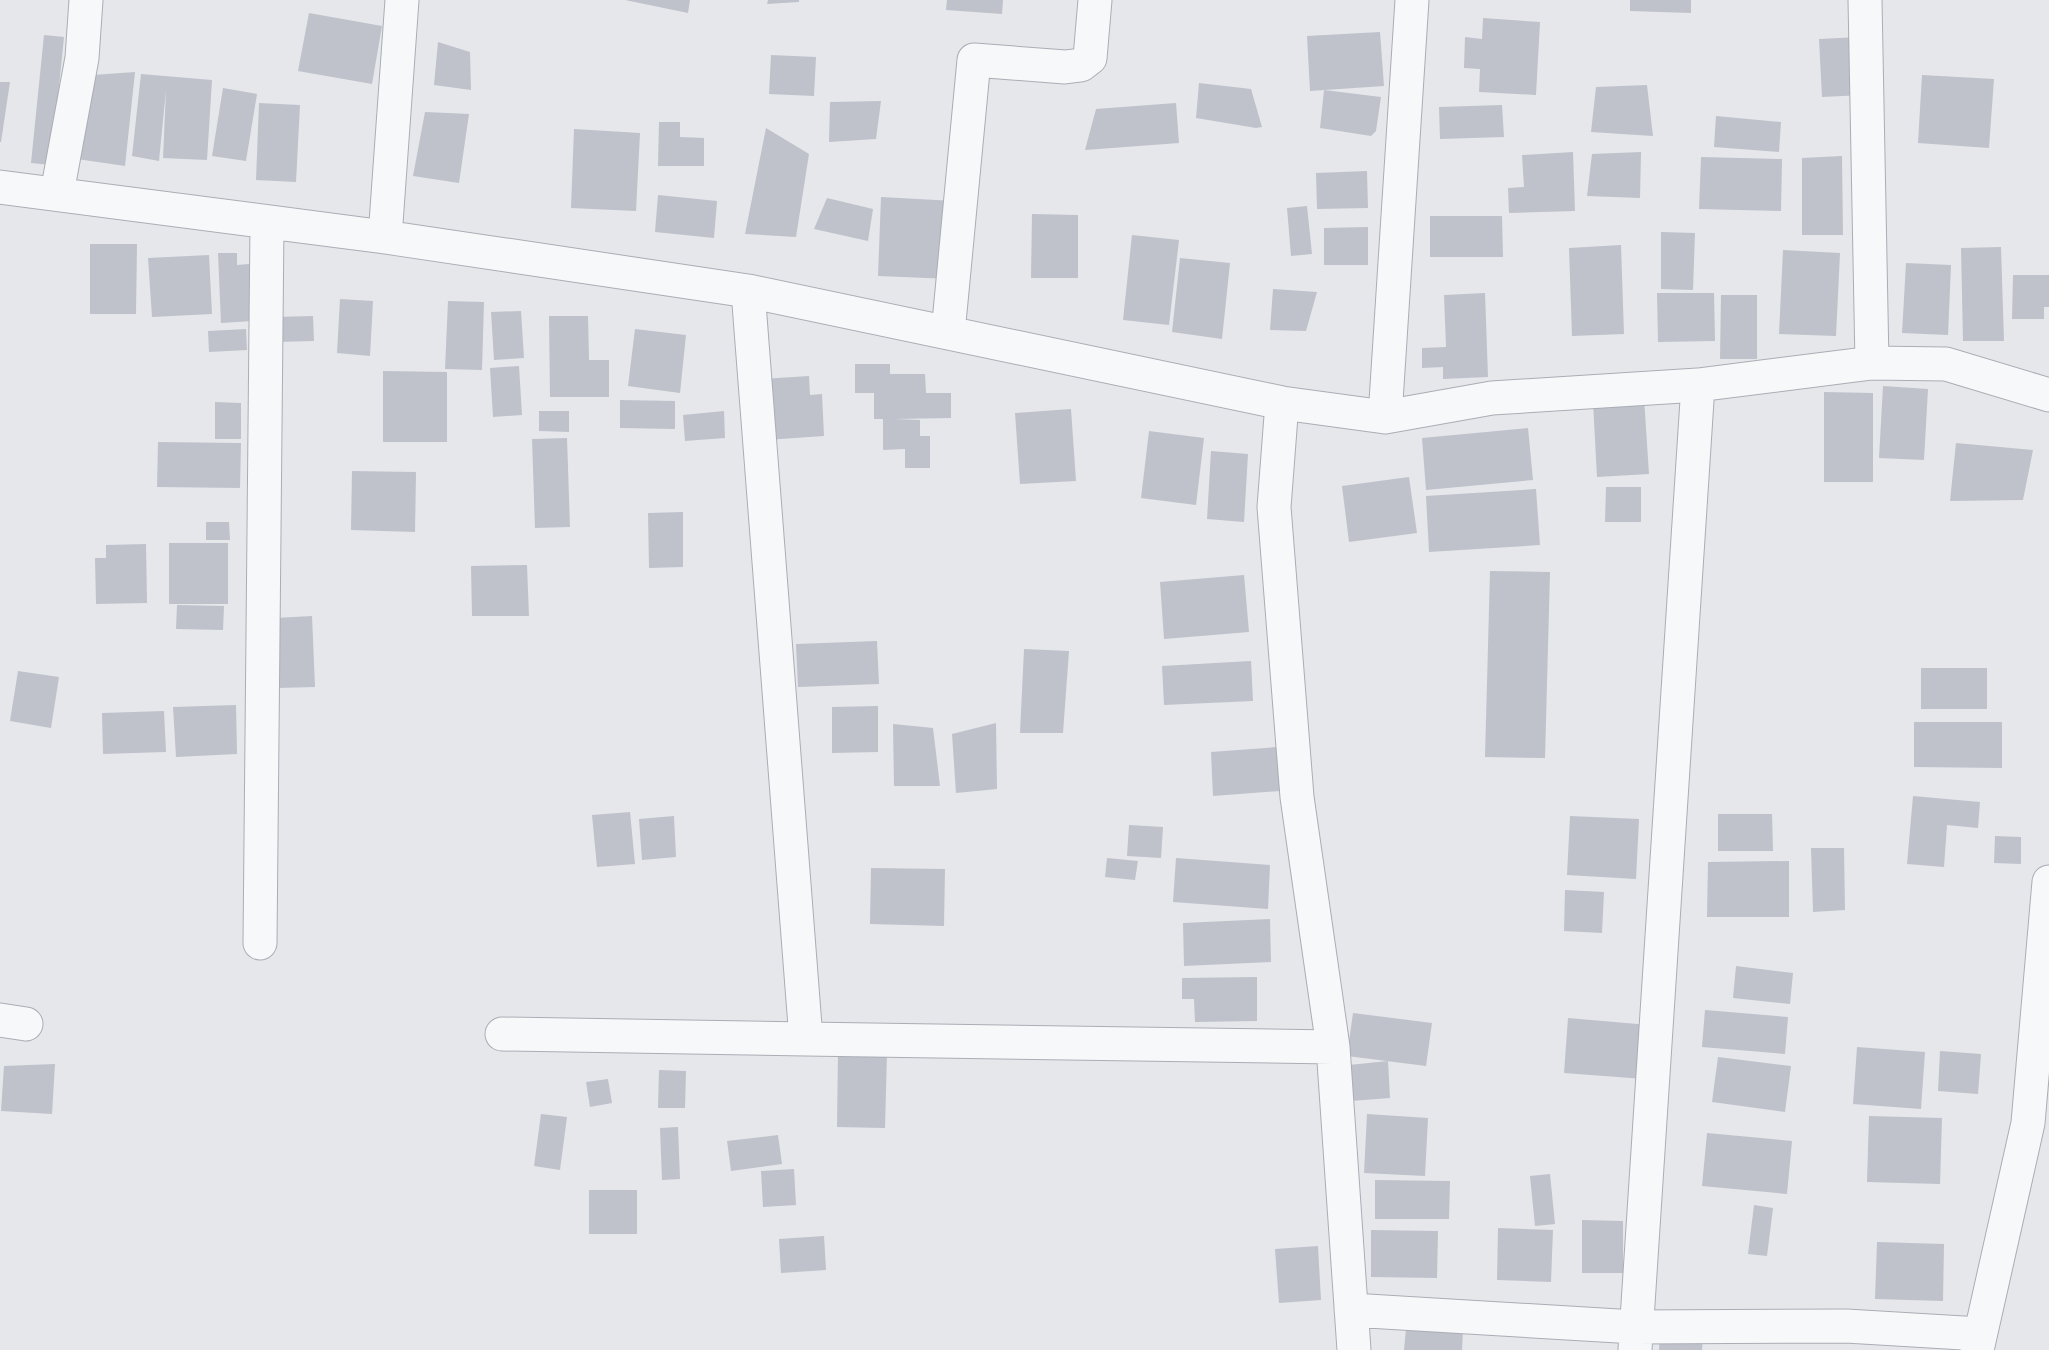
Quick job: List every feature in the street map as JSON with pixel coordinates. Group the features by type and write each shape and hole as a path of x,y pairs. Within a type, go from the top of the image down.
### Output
{"street":[{"path":"57,194 82,58 86,0"},
{"path":"385,237 402,0"},
{"path":"948,333 974,60 1065,68 1081,65 1090,58 1095,0"},
{"path":"1385,417 1412,0"},
{"path":"1865,0 1872,363"},
{"path":"0,187 385,237 748,291 1282,403 1385,417 1492,398 1698,385 1872,363 1946,364 2049,395"},
{"path":"260,943 267,223"},
{"path":"748,291 806,1039"},
{"path":"1635,1339 1698,385"},
{"path":"1282,403 1274,507 1297,797 1333,1047 1354,1350"},
{"path":"1351,1310 1635,1339 1846,1326 1978,1342 2038,1126 2049,882"},
{"path":"502,1034 1333,1047"}],"building":[{"path":"625,0 690,0 688,13"},
{"path":"768,0 799,0 799,2 767,4"},
{"path":"947,0 1003,0 1002,14 946,10"},
{"path":"1630,0 1691,0 1691,13 1630,11"},
{"path":"309,13 382,26 372,84 298,71"},
{"path":"1483,18 1540,22 1536,95 1479,92 1480,69 1464,68 1465,37 1482,39"},
{"path":"1380,32 1384,86 1310,91 1307,36"},
{"path":"44,35 64,37 51,165 31,163"},
{"path":"1860,37 1864,95 1822,97 1819,39"},
{"path":"438,42 470,52 471,90 434,85"},
{"path":"771,55 816,57 814,96 769,94"},
{"path":"135,72 125,166 77,159 93,75"},
{"path":"141,74 212,80 207,160 163,158 166,90 159,161 132,156"},
{"path":"1922,75 1994,79 1989,148 1918,143"},
{"path":"0,82 10,82 1,142 0,142"},
{"path":"1199,83 1251,89 1262,127 1256,128 1196,118"},
{"path":"1647,85 1653,136 1591,132 1596,87"},
{"path":"223,88 257,94 246,161 212,156"},
{"path":"1324,90 1381,97 1376,131 1371,136 1320,128"},
{"path":"881,101 876,139 829,142 830,102"},
{"path":"259,103 300,105 296,182 256,180"},
{"path":"1176,103 1179,143 1085,150 1096,109"},
{"path":"1502,105 1504,137 1440,139 1439,107"},
{"path":"425,112 469,114 459,183 413,176"},
{"path":"1716,116 1781,122 1779,152 1714,147"},
{"path":"659,122 680,122 680,137 704,138 704,166 658,166"},
{"path":"766,128 809,154 796,237 745,234"},
{"path":"574,129 640,133 636,211 571,208"},
{"path":"1573,152 1575,211 1509,213 1508,188 1524,187 1522,155"},
{"path":"1641,152 1640,198 1587,196 1592,154"},
{"path":"1842,156 1843,235 1802,235 1802,158"},
{"path":"1701,157 1782,159 1781,211 1699,209"},
{"path":"1367,171 1368,208 1317,209 1316,173"},
{"path":"658,195 717,201 714,238 655,232"},
{"path":"881,197 954,201 951,279 878,276"},
{"path":"827,198 873,209 868,241 814,229"},
{"path":"1307,206 1312,254 1291,256 1287,208"},
{"path":"1032,214 1078,215 1078,278 1031,278"},
{"path":"1430,216 1502,216 1503,257 1430,257"},
{"path":"1368,227 1368,265 1324,265 1324,228"},
{"path":"1661,232 1695,233 1693,290 1661,289"},
{"path":"1132,235 1179,240 1169,325 1123,320"},
{"path":"90,244 137,244 136,314 90,314"},
{"path":"1621,245 1624,334 1572,336 1569,248"},
{"path":"2001,247 2004,341 1963,341 1961,248"},
{"path":"1783,250 1840,253 1836,336 1779,334"},
{"path":"218,253 237,253 237,265 249,264 252,321 221,323"},
{"path":"209,255 212,314 152,317 148,258"},
{"path":"1180,258 1230,263 1222,339 1172,332"},
{"path":"1906,263 1951,265 1948,335 1902,333"},
{"path":"2013,275 2049,275 2049,307 2044,307 2044,319 2012,319"},
{"path":"1273,289 1317,292 1306,331 1270,330"},
{"path":"1485,293 1488,377 1443,379 1443,367 1422,368 1422,348 1446,347 1444,295"},
{"path":"1657,293 1714,293 1715,341 1658,342"},
{"path":"1721,295 1757,295 1757,359 1720,359"},
{"path":"340,299 373,301 370,356 337,353"},
{"path":"448,301 484,302 482,370 445,369"},
{"path":"521,311 524,358 494,360 491,312"},
{"path":"313,316 314,341 275,342 274,317"},
{"path":"549,316 588,316 589,360 609,360 609,397 550,397"},
{"path":"246,329 247,350 209,352 208,331"},
{"path":"635,329 686,335 680,393 628,386"},
{"path":"855,364 890,364 890,374 925,374 926,393 951,393 951,418 895,419 920,420 920,436 930,436 930,468 905,468 905,449 883,450 883,419 874,419 874,393 855,393"},
{"path":"519,366 522,415 493,417 490,368"},
{"path":"383,371 447,372 447,442 383,442"},
{"path":"809,376 810,395 822,394 824,436 766,440 762,379"},
{"path":"1883,386 1928,389 1924,460 1879,458"},
{"path":"1824,392 1873,393 1873,482 1824,482"},
{"path":"1644,398 1649,474 1597,477 1593,402"},
{"path":"620,400 675,401 675,429 620,428"},
{"path":"215,402 241,403 241,439 215,439"},
{"path":"1071,409 1076,481 1020,484 1015,413"},
{"path":"539,411 569,411 569,432 539,431"},
{"path":"724,411 725,438 685,441 683,415"},
{"path":"1528,428 1533,480 1426,490 1422,438"},
{"path":"1149,431 1204,438 1196,505 1141,498"},
{"path":"567,438 570,527 535,528 532,439"},
{"path":"158,442 241,443 240,488 157,487"},
{"path":"1956,443 2033,450 2023,500 1950,501"},
{"path":"1211,451 1248,454 1244,522 1207,519"},
{"path":"352,471 416,472 415,532 351,530"},
{"path":"1409,477 1417,533 1349,542 1342,486"},
{"path":"1606,487 1641,487 1641,522 1605,522"},
{"path":"1536,489 1540,545 1429,552 1426,496"},
{"path":"683,512 683,567 649,568 648,513"},
{"path":"206,522 229,522 230,540 206,540"},
{"path":"169,543 228,543 228,604 169,604"},
{"path":"146,544 147,603 96,604 95,558 106,558 106,545"},
{"path":"527,565 529,616 472,616 471,566"},
{"path":"1490,571 1550,572 1545,758 1485,757"},
{"path":"1244,575 1249,632 1164,639 1160,582"},
{"path":"177,605 224,606 223,630 176,629"},
{"path":"312,616 315,687 278,688 275,618"},
{"path":"877,641 879,684 798,687 796,644"},
{"path":"1024,649 1069,651 1063,733 1020,733"},
{"path":"1251,661 1253,701 1164,705 1162,666"},
{"path":"1921,668 1987,668 1987,709 1921,709"},
{"path":"18,671 59,677 51,728 10,721"},
{"path":"236,705 237,754 176,757 173,707"},
{"path":"878,706 878,752 832,753 832,707"},
{"path":"164,711 166,752 103,754 102,713"},
{"path":"1914,722 2002,722 2002,768 1914,767"},
{"path":"996,723 997,789 956,793 952,734"},
{"path":"893,724 933,728 940,786 894,786"},
{"path":"1277,747 1280,791 1213,796 1211,752"},
{"path":"1913,796 1980,802 1978,828 1947,825 1944,867 1907,864"},
{"path":"630,812 635,864 597,867 592,815"},
{"path":"1718,814 1772,814 1773,851 1718,851"},
{"path":"674,816 676,857 642,860 639,819"},
{"path":"1570,816 1639,819 1636,879 1567,875"},
{"path":"1129,825 1163,827 1161,858 1127,856"},
{"path":"1995,836 2021,837 2021,864 1994,863"},
{"path":"1811,848 1844,848 1845,910 1813,912"},
{"path":"1107,858 1138,861 1135,880 1105,877"},
{"path":"1176,858 1270,865 1268,909 1173,902"},
{"path":"1789,861 1789,917 1707,917 1708,862"},
{"path":"871,868 945,869 944,926 870,924"},
{"path":"1565,890 1604,892 1602,933 1564,931"},
{"path":"1270,919 1271,962 1184,966 1183,923"},
{"path":"1736,966 1793,973 1790,1004 1733,998"},
{"path":"1257,977 1257,1021 1195,1022 1194,999 1182,999 1182,978"},
{"path":"1705,1010 1788,1017 1785,1054 1702,1047"},
{"path":"1353,1013 1432,1023 1426,1066 1347,1056"},
{"path":"1568,1018 1649,1025 1644,1079 1564,1073"},
{"path":"1857,1047 1925,1052 1921,1109 1853,1104"},
{"path":"838,1051 887,1053 885,1128 837,1127"},
{"path":"1940,1051 1981,1054 1978,1094 1938,1091"},
{"path":"1718,1057 1791,1066 1785,1112 1712,1102"},
{"path":"1388,1061 1390,1098 1351,1101 1349,1065"},
{"path":"55,1064 52,1114 1,1111 4,1066"},
{"path":"659,1070 686,1071 685,1108 658,1108"},
{"path":"608,1079 612,1103 590,1107 586,1082"},
{"path":"541,1114 567,1117 560,1170 534,1166"},
{"path":"1367,1114 1428,1118 1425,1176 1364,1173"},
{"path":"1869,1116 1942,1118 1940,1184 1867,1182"},
{"path":"678,1127 680,1179 662,1180 660,1128"},
{"path":"1707,1133 1792,1141 1787,1194 1702,1186"},
{"path":"778,1135 782,1164 731,1171 727,1141"},
{"path":"794,1169 796,1205 763,1207 761,1171"},
{"path":"1550,1174 1555,1224 1535,1226 1530,1176"},
{"path":"1375,1180 1450,1181 1449,1219 1375,1219"},
{"path":"589,1190 637,1190 637,1234 589,1234"},
{"path":"1754,1205 1773,1208 1767,1256 1748,1254"},
{"path":"1582,1220 1623,1221 1623,1273 1582,1273"},
{"path":"1498,1228 1553,1230 1551,1282 1497,1280"},
{"path":"1371,1230 1438,1231 1437,1278 1371,1277"},
{"path":"824,1236 826,1270 781,1273 779,1239"},
{"path":"1877,1242 1944,1244 1943,1301 1875,1299"},
{"path":"1318,1246 1321,1300 1279,1303 1275,1249"},
{"path":"1406,1329 1463,1330 1462,1350 1404,1350"},
{"path":"1660,1332 1703,1335 1702,1350 1659,1350"}]}
